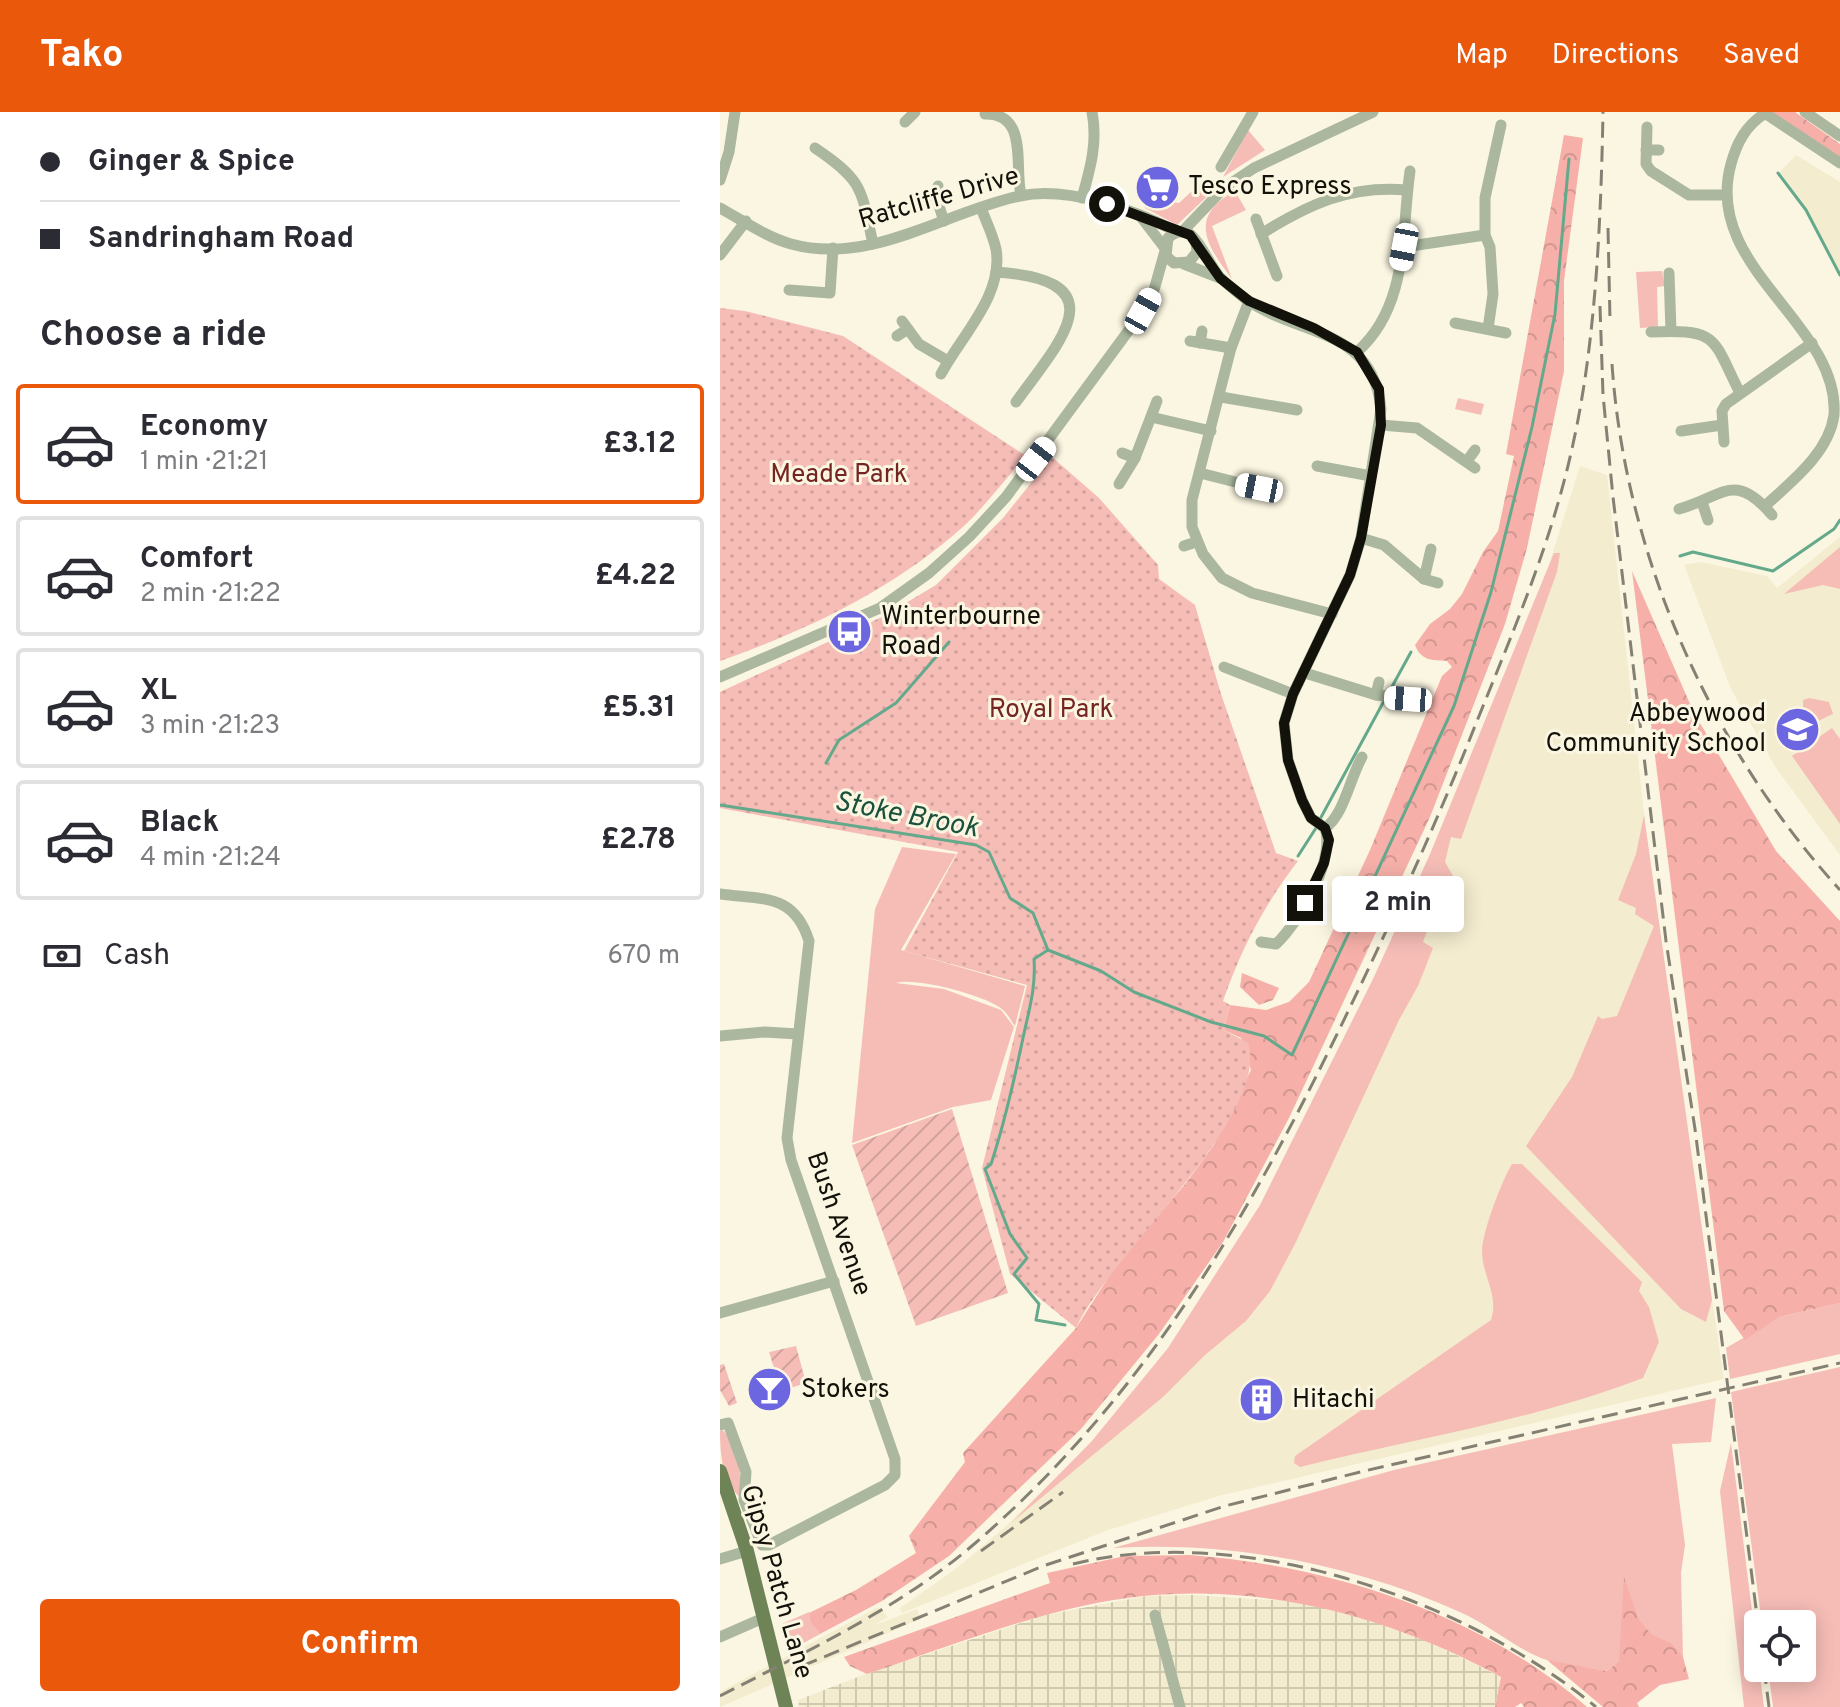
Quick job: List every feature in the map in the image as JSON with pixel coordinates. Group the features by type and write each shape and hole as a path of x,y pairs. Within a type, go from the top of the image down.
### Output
{"main road":[{"name":"Gipsy Patch Lane","path":"720,1471 747,1551 761,1619 786,1707"}],"street":[{"path":"720,180 729,152 735,112"},
{"path":"1082,198 1094,154 1096,132 1092,112"},
{"path":"1221,167 1253,112"},
{"path":"1154,290 1168,238 1179,232 1224,188 1273,157 1373,112"},
{"path":"1805,112 1840,136"},
{"path":"1679,509 1735,487 1746,490 1768,510 1822,446 1834,418 1835,398 1829,377 1812,343 1743,247 1732,224 1726,195 1731,161 1740,139 1763,113 1840,163"},
{"path":"992,114 1013,125 1018,141 1016,173 1021,195"},
{"path":"1488,329 1493,294 1490,247 1485,235 1485,198 1504,141 1501,125"},
{"path":"1647,127 1653,150 1646,164 1651,171 1686,200 1726,195"},
{"path":"823,149 855,177 862,190 873,244"},
{"path":"1357,352 1373,338 1388,310 1404,247 1410,171"},
{"path":"1261,234 1329,197 1371,190 1407,190"},
{"path":"933,193 944,221"},
{"name":"Ratcliffe Drive","path":"720,208 790,243 833,248 873,244 1021,195 1055,193 1082,198 1179,232"},
{"path":"720,677 880,608 929,573 969,537 1051,440 1154,290 1195,256 1195,240 1207,205"},
{"path":"941,374 990,294 996,272 996,250 981,208"},
{"path":"1141,217 1170,260 1220,278 1249,301 1314,328 1357,352 1379,389 1381,425 1361,538 1350,575 1293,694 1283,731 1288,760 1306,810 1325,828 1329,840 1324,863 1296,923 1278,948 1261,942"},
{"path":"1256,219 1277,276"},
{"path":"720,255 746,221"},
{"path":"1179,232 1195,240 1220,278"},
{"path":"1404,247 1485,235"},
{"path":"830,306 833,248"},
{"path":"996,272 1036,274 1059,285 1070,303 1065,331 1027,377 1016,402"},
{"path":"1671,331 1672,279"},
{"path":"789,290 830,293"},
{"path":"1249,301 1231,348 1200,473 1191,514 1196,542 1211,567 1236,587 1332,614"},
{"path":"1455,323 1506,333"},
{"path":"902,329 919,344 948,361"},
{"path":"1651,332 1691,332 1709,338 1723,352 1740,393"},
{"path":"1198,338 1231,348"},
{"path":"1724,442 1722,411 1740,393 1812,343"},
{"path":"1221,397 1297,410"},
{"path":"1119,484 1135,458 1157,401"},
{"path":"1691,416 1687,430 1722,425"},
{"path":"1151,417 1211,431"},
{"path":"1381,425 1417,428 1471,464 1475,450"},
{"path":"1122,453 1135,458"},
{"path":"1317,466 1371,476"},
{"path":"1200,473 1235,489 1259,488"},
{"path":"1702,502 1708,520"},
{"path":"1361,538 1384,545 1424,579 1438,583"},
{"path":"1184,546 1196,542"},
{"path":"1424,579 1431,549"},
{"path":"1224,667 1293,694"},
{"path":"1305,673 1425,700"},
{"path":"1325,828 1337,817 1350,777 1362,757"},
{"name":"Bush Avenue","path":"720,894 785,904 802,918 809,941 787,1138 791,1160 895,1459 895,1475 885,1485 769,1545 762,1545"},
{"path":"720,1036 765,1032 798,1034"},
{"path":"720,1313 834,1281"},
{"name":"Gipsy Patch Lane","path":"720,1425 728,1423 746,1472 744,1500 762,1545"},
{"path":"720,1559 747,1551"},
{"path":"1154,1611 1180,1707"},
{"path":"720,1637 761,1619"}],"shaded area":[{"path":"1796,155 1840,182 1840,272 1807,209 1780,172"},
{"path":"1580,466 1607,475 1658,942 1724,1379 1222,1495 1108,1530 902,1613 900,1608 957,1568 1006,1526 1103,1432 1162,1360 1233,1258 1285,1165 1434,859 1541,590"},
{"name":"Abbeywood Community School","path":"1840,537 1840,855 1776,768 1731,689 1684,565 1701,562 1767,576 1777,588"},
{"path":"1193,1595 1290,1601 1331,1607 1389,1626 1430,1642 1501,1677 1495,1707 799,1707 798,1700 863,1675 1045,1615 1146,1596"},
{"path":"878,1607 888,1617 872,1626 917,1609 920,1619 720,1707 720,1692"}],"green space":[{"path":"1770,112 1795,112 1840,144 1840,160"},
{"path":"1248,130 1265,150 1223,177"},
{"path":"1564,135 1583,138 1564,281 1564,371 1527,548 1505,624 1430,817 1289,1118 1223,1242 1159,1334 1081,1429 949,1556 882,1601 820,1634 810,1622 809,1613 856,1590 916,1553 909,1536 965,1462 963,1453 1076,1328 1117,1264 1186,1183 1213,1146 1251,1070 1241,1038 1224,1030 1230,1005 1266,1010 1289,1002 1309,982 1370,850 1442,676 1452,667 1447,661 1424,657 1415,645 1430,624 1450,609 1462,594 1483,552 1498,531 1514,456 1506,454"},
{"path":"1213,179 1219,185 1177,225 1145,208 1144,197 1179,203 1203,181"},
{"path":"1235,191 1246,210 1212,226 1232,279 1209,244 1206,222 1220,201"},
{"path":"1662,271 1665,286 1657,287 1658,327 1640,328 1636,272"},
{"name":"Meade Park","path":"720,308 745,311 843,336 1026,456 965,525 909,569 818,621 720,661"},
{"path":"1458,398 1484,404 1481,415 1455,409"},
{"name":"Royal Park","path":"1052,457 1099,498 1158,565 1159,579 1195,605 1221,694 1276,853 1298,861 1254,928 1223,1001 1230,1005 1224,1030 1248,1043 1249,1073 1235,1108 1212,1147 1094,1298 1076,1328 1010,1274 982,1168 1027,985 904,951 958,852 720,808 720,692 884,616 936,585 1003,518"},
{"path":"1840,547 1840,589 1823,585 1784,594"},
{"path":"1554,553 1560,553 1557,572 1461,839 1451,837 1445,862 1453,876 1443,918 1432,918 1423,942 1433,948 1418,986 1270,1291 1246,1321 1205,1355 1163,1397 1011,1523 1091,1442 1168,1348 1260,1205 1372,981 1430,854"},
{"path":"1632,571 1694,713 1776,851 1840,921 1840,1303 1779,1317 1745,1340 1724,1311"},
{"path":"1809,698 1829,702 1833,714 1818,721 1803,709 1803,700"},
{"path":"1832,728 1840,739 1840,824 1792,756"},
{"path":"1644,815 1712,1300 1706,1322 1681,1309 1526,1146 1572,1077 1598,1016 1602,1019 1617,1016 1654,926 1635,914 1636,908 1618,900 1636,854"},
{"path":"902,847 956,854 901,950 1025,986 1015,1026 1003,1010 983,999 935,985 896,983 944,989 1001,1010 1014,1027 991,1100 953,1107 852,1143 875,909"},
{"path":"1242,973 1279,988 1273,1000 1259,1005 1240,987"},
{"path":"952,1109 1008,1293 916,1326 852,1145"},
{"path":"1512,1164 1522,1164 1642,1282 1639,1291 1649,1307 1659,1342 1643,1378 1516,1417 1300,1467 1294,1463 1295,1456 1491,1320 1493,1303 1483,1262 1483,1245 1493,1208"},
{"path":"1840,1303 1840,1354 1730,1379 1726,1348 1779,1317"},
{"path":"796,1346 806,1383 781,1391 769,1352"},
{"path":"724,1364 737,1403 729,1406 720,1390 720,1365"},
{"path":"1840,1367 1840,1707 1773,1707 1770,1682 1816,1682 1816,1610 1760,1610 1731,1392"},
{"path":"1716,1398 1711,1442 1672,1444 1685,1545 1681,1573 1683,1657 1619,1661 1607,1671 1562,1664 1525,1650 1462,1613 1378,1581 1335,1569 1202,1548 1113,1548 1394,1470"},
{"path":"723,1430 733,1445 738,1462 740,1497 729,1484 723,1467 720,1431"},
{"path":"1731,1443 1752,1610 1744,1610 1744,1682 1761,1682 1764,1707 1744,1707 1720,1491"},
{"path":"1189,1555 1295,1570 1400,1600 1451,1620 1499,1645 1545,1674 1587,1707 1524,1707 1521,1703 1515,1707 1495,1707 1501,1677 1453,1653 1403,1632 1352,1616 1247,1596 1194,1593 1140,1596 1087,1605 1003,1628 867,1674 850,1666 844,1657 1050,1583 1047,1573 1125,1556"},
{"path":"1624,1577 1638,1618 1651,1634 1672,1644 1683,1657 1689,1679 1660,1685 1637,1703 1639,1707 1603,1707 1547,1660 1607,1671 1619,1661"},
{"path":"809,1612 810,1622 820,1634 789,1651 782,1624"}],"waterway":[{"name":"Stoke Brook","path":"720,805 976,845 989,852 1010,898 1033,913 1048,950 1101,971 1134,992 1211,1022 1264,1036 1292,1055 1454,706 1491,592 1532,427 1555,314 1569,159"},
{"path":"1778,173 1806,210 1840,275"},
{"path":"1680,556 1693,552 1773,571 1834,529 1840,520"},
{"path":"826,763 839,740 896,703 949,642"},
{"path":"1388,694 1411,652"},
{"path":"1319,821 1384,701"},
{"path":"1298,856 1316,828"},
{"path":"1048,950 1034,959 1032,999 1013,1086 991,1164 985,1169 1010,1234 1027,1258 1014,1274 1039,1304 1036,1320 1065,1325"}],"railway":[{"path":"720,1696 851,1628 914,1589 973,1545 1033,1489 1088,1431 1138,1370 1184,1306 1266,1171 1340,1028 1423,849 1513,631 1553,520 1573,444 1587,364 1599,236 1603,112"},
{"path":"1608,228 1610,320"},
{"path":"1600,306 1603,395 1613,497 1666,941 1695,1129 1756,1610"},
{"path":"1612,364 1620,436 1635,507 1656,577 1682,646 1715,712 1752,775 1794,835 1840,890"},
{"path":"802,1666 1043,1566 1225,1506 1364,1471 1840,1363"},
{"path":"981,1551 1063,1492"},
{"path":"1073,1564 1139,1554 1208,1553 1279,1562 1349,1579 1418,1603 1483,1633 1543,1668 1596,1707"},
{"path":"1766,1682 1769,1707"}],"place":[{"name":"Tesco Express","path":"1157,187"},
{"name":"Winterbourne Road","path":"850,632"},
{"name":"Abbeywood Community School","path":"1797,729"},
{"name":"Stokers","path":"770,1390"},
{"name":"Hitachi","path":"1261,1400"}],"route":[{"path":"1107,204 1190,235 1220,278 1249,301 1314,328 1357,352 1379,389 1381,425 1361,538 1350,575 1293,694 1284,723 1284,744 1302,800 1311,818 1325,828 1329,840 1324,863 1305,903"}]}
